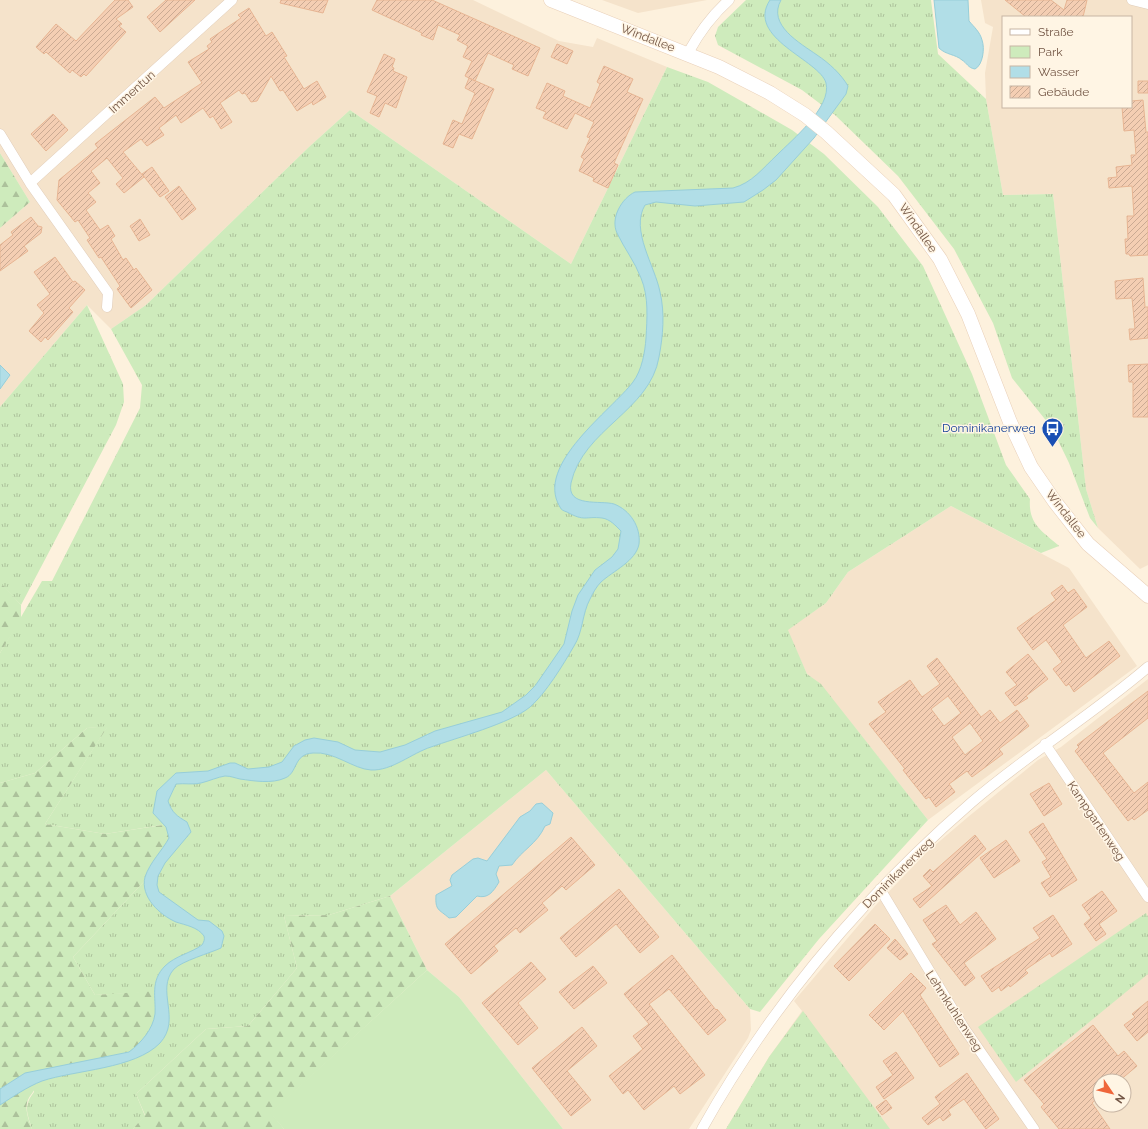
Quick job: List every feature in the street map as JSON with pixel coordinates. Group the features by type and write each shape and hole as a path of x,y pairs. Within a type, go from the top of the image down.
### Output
{"main road":[{"name":"Windallee","path":"551,0 688,53 744,80 805,115 826,132 894,196 940,259 968,314 1010,422 1028,460 1051,496 1088,544 1148,596"}],"street":[{"name":"Immentun","path":"30,183 232,0"},
{"path":"688,53 702,28 713,14 729,0"},
{"path":"1132,0 1148,4"},
{"path":"0,134 30,183 108,293 108,307"},
{"name":"Dominikanerweg","path":"702,1129 720,1095 763,1030 816,961 880,889 973,801 1045,744 1098,707 1148,667"},
{"name":"Kampgartenweg","path":"1045,744 1148,897"},
{"name":"Lehmkuhlenweg","path":"880,889 964,1028 1034,1129"}],"shaded area":[{"path":"0,0 473,0 559,41 593,47 597,38 667,67 571,264 350,110 310,146 146,305 111,329 87,305 0,407 0,228 30,202 0,153"},
{"path":"602,0 707,0 638,13"},
{"path":"981,0 1148,0 1148,565 1140,569 1098,528 1086,489 1053,194 1003,195 986,99 985,73 993,27 985,23"},
{"path":"951,506 1069,568 1137,666 928,820 821,685 807,674 787,630 826,603 848,572"},
{"path":"1148,679 1148,1129 726,1129 769,1057 802,1011 794,1001 875,906 927,852 1038,760 1061,747"},
{"path":"546,770 750,1009 751,1030 748,1038 689,1129 563,1129 459,997 427,970 390,896"}],"green space":[{"path":"746,0 931,0 938,54 986,99 1003,195 1053,194 1086,489 1098,528 1090,518 1069,463 1052,428 1012,378 993,323 954,249 898,176 835,115 802,90 718,45 715,36 718,27"},
{"path":"667,67 708,82 792,130 824,154 878,207 923,266 972,374 1006,465 1030,499 1031,515 1037,526 1059,546 1041,553 951,506 848,572 826,603 788,630 807,674 821,684 928,820 819,939 760,1012 750,1009 546,770 390,896 329,915 284,916 297,968 248,1026 206,1029 136,1094 145,1116 133,1129 32,1129 27,1106 28,1101 34,1092 33,1079 155,992 95,995 73,957 152,873 168,824 105,834 45,824 107,727 87,728 35,773 0,783 0,653 42,581 52,581 140,408 142,385 111,329 146,305 310,146 350,110 571,264"},
{"path":"0,153 30,202 0,228"},
{"path":"87,305 123,384 124,402 116,425 21,605 0,583 0,407"},
{"path":"0,582 21,605 21,619 0,653"},
{"path":"108,726 45,824 105,834 169,824 175,832 152,873 73,957 95,995 155,991 157,1017 148,1038 129,1054 33,1079 36,1086 27,1103 27,1114 32,1129 0,1129 0,783 35,773 87,728"},
{"path":"390,896 427,970 271,1113 284,1129 133,1129 145,1115 136,1094 206,1029 248,1026 297,968 284,916 329,915"},
{"path":"1146,913 1148,917 1148,974 1016,1082 978,1027"},
{"path":"427,970 459,997 563,1129 284,1129 270,1113"},
{"path":"803,1011 890,1129 726,1129 769,1057"}],"water":[{"path":"770,0 781,0 778,9 778,17 782,25 794,39 826,62 838,73 848,86 846,94 814,138 776,180 744,202 695,206 656,202 645,205 641,215 640,225 642,237 660,292 663,308 659,357 653,376 643,392 589,448 578,464 571,483 571,491 579,500 614,504 625,510 636,525 639,544 637,550 629,561 601,582 595,590 587,605 577,641 554,678 530,707 510,719 424,750 387,768 379,770 364,769 336,757 321,753 313,753 302,757 289,776 280,780 257,781 225,776 198,784 176,784 168,801 175,814 187,822 191,832 165,863 158,876 157,885 159,892 198,920 209,921 222,931 224,936 221,948 189,960 174,969 169,977 167,986 169,1024 166,1034 160,1043 149,1052 120,1064 42,1081 0,1105 0,1089 25,1073 129,1052 142,1040 154,1020 155,989 157,977 160,972 173,960 203,944 204,936 198,930 176,922 164,915 148,898 145,891 145,877 150,866 169,838 166,827 153,813 157,791 176,773 208,771 230,763 235,763 248,769 269,767 282,762 294,746 305,740 314,738 338,742 355,750 380,752 405,745 435,731 502,712 526,695 535,686 564,644 572,611 578,595 595,570 612,557 618,549 621,531 615,525 605,519 582,518 561,509 555,491 557,474 566,456 579,439 633,382 639,372 642,361 646,343 647,323 644,285 639,272 617,233 615,221 618,209 630,195 635,192 733,188 746,183 762,170 801,132 823,102 826,92 826,83 821,74 786,47 775,37 767,26 765,14"},
{"path":"934,0 968,0 969,21 980,34 983,47 982,60 975,69 969,67 959,58 939,48"},
{"path":"0,365 10,375 0,389"},
{"path":"542,803 553,813 550,824 545,826 538,838 512,865 499,866 496,874 499,882 492,892 487,896 477,896 456,917 449,918 440,911 436,904 436,895 452,886 450,880 452,875 473,859 478,858 487,861 520,817 530,811 536,804"}],"building":[{"path":"115,0 128,0 133,7 116,19 122,24 119,26 126,32 86,76 84,74 81,77 72,70 70,73 46,52 44,54 36,47 56,24 76,41"},
{"path":"166,0 195,0 160,32 147,17"},
{"path":"281,0 328,0 323,13 280,3"},
{"path":"377,0 432,0 540,48 528,76 512,69 514,65 488,53 475,81 465,76 472,61 463,57 468,46 457,40 460,35 438,25 433,40 421,35 422,33 372,10"},
{"path":"1005,0 1051,0 1064,10 1067,0 1087,0 1083,16 1025,16"},
{"path":"249,8 266,36 272,32 287,56 284,57 304,89 317,81 326,97 313,105 312,102 297,111 283,90 280,91 271,76 257,101 251,102 245,93 242,94 239,90 220,103 232,122 221,129 213,116 210,118 203,108 181,123 176,115 159,128 164,135 147,146 141,139 123,152 144,177 124,193 116,184 123,178 107,158 91,171 100,183 88,193 96,202 86,210 100,230 108,225 115,236 111,239 123,260 126,258 134,270 136,268 152,290 131,308 117,289 120,286 101,257 99,258 87,240 90,238 78,220 75,222 57,200 59,180 98,148 95,144 155,97 164,108 202,83 188,62 209,49 207,46 212,42 210,39 241,18 238,15"},
{"path":"557,44 573,51 567,64 551,57"},
{"path":"384,54 395,59 392,67 394,68 393,71 407,77 396,108 385,103 379,117 370,113 377,96 367,92"},
{"path":"604,66 633,79 627,92 643,99 614,163 618,165 608,188 593,181 594,178 579,171 584,159 581,157 590,138 587,137 594,122 575,113 567,129 543,118 546,112 536,108 547,83 565,91 563,96 590,108 600,84 597,82"},
{"path":"469,78 494,89 472,139 459,134 453,148 443,144 453,120 462,124 475,93 465,88"},
{"path":"1138,81 1148,81 1148,93 1138,93"},
{"path":"1143,100 1146,132 1148,132 1148,255 1130,256 1129,254 1126,254 1125,239 1128,239 1127,216 1134,216 1132,186 1109,188 1108,178 1117,177 1116,167 1132,165 1131,155 1136,155 1134,130 1124,131 1122,108 1132,108 1132,101"},
{"path":"53,114 68,130 46,151 31,134"},
{"path":"152,167 169,191 160,197 142,174"},
{"path":"179,186 196,209 182,220 165,197"},
{"path":"31,217 38,226 42,227 41,233 24,246 28,251 0,271 0,245 13,235 11,232"},
{"path":"140,219 150,235 139,241 130,226"},
{"path":"55,257 73,282 75,281 85,290 69,308 73,312 48,340 45,337 41,342 29,331 44,313 37,305 50,294 34,272"},
{"path":"1143,278 1145,307 1148,307 1148,338 1130,340 1129,329 1135,329 1132,298 1116,299 1115,281"},
{"path":"1148,364 1148,417 1133,417 1133,382 1129,382 1128,365"},
{"path":"1062,585 1068,593 1074,589 1087,607 1063,625 1086,658 1109,641 1120,656 1074,692 1069,684 1066,686 1053,669 1062,662 1046,640 1033,650 1017,628 1056,600 1051,593"},
{"path":"1028,654 1048,679 1026,696 1028,698 1015,706 1005,693 1017,685 1006,672"},
{"path":"937,658 981,717 990,710 1000,723 1017,710 1029,726 999,749 1003,754 972,777 967,771 949,784 955,792 936,807 929,797 926,799 903,770 905,769 869,724 886,712 878,702 910,680 922,697 940,684 927,666","holes":["948,696 961,713 944,726 931,709","970,723 983,741 965,755 952,737"]},
{"path":"1148,691 1148,718 1103,753 1134,793 1148,782 1148,810 1134,820 1132,818 1128,821 1075,751 1079,747 1077,745"},
{"path":"1049,783 1062,804 1044,816 1030,794"},
{"path":"1043,823 1077,880 1050,897 1041,883 1051,877 1042,862 1047,859 1029,832"},
{"path":"975,835 986,849 920,908 913,899 932,886 923,876 930,869 933,872"},
{"path":"571,837 595,865 566,890 562,886 542,903 548,910 520,933 516,928 494,946 498,951 471,974 445,944"},
{"path":"1006,840 1020,861 994,878 980,858"},
{"path":"619,889 659,937 640,953 616,924 576,957 560,938"},
{"path":"1102,891 1117,911 1099,924 1106,934 1096,941 1084,924 1091,918 1082,905"},
{"path":"946,905 960,925 976,912 996,939 964,963 975,978 965,986 932,944 937,941 923,920"},
{"path":"1053,915 1072,944 1052,957 1050,953 1025,970 1028,973 1010,987 1009,985 1001,991 999,987 992,992 981,976 1040,938 1033,928"},
{"path":"875,924 890,939 849,981 834,966"},
{"path":"895,939 908,954 900,960 887,948"},
{"path":"672,955 716,1010 717,1009 726,1020 708,1035 669,989 649,1004 705,1075 680,1094 674,1086 644,1110 628,1090 623,1094 609,1076 643,1049 633,1036 649,1024 624,994"},
{"path":"531,962 546,979 518,1003 538,1028 518,1045 482,1003"},
{"path":"593,966 607,983 574,1009 559,992"},
{"path":"911,973 926,988 920,995 959,1054 940,1067 903,1011 884,1030 869,1015"},
{"path":"1148,1001 1148,1032 1137,1041 1124,1025 1135,1017 1132,1014"},
{"path":"1093,1025 1118,1056 1124,1051 1137,1066 1129,1073 1092,1073 1092,1113 1099,1113 1110,1129 1059,1129 1041,1107 1044,1104 1024,1080"},
{"path":"582,1027 597,1046 567,1071 591,1100 571,1116 532,1068"},
{"path":"896,1052 914,1078 884,1099 876,1087 893,1075 883,1061"},
{"path":"967,1073 999,1119 986,1129 964,1099 948,1110 951,1115 943,1121 940,1117 928,1125 922,1118 940,1104 935,1097"},
{"path":"886,1100 892,1108 882,1115 876,1107"}],"place":[{"name":"Dominikanerweg","path":"1052,448"}]}
